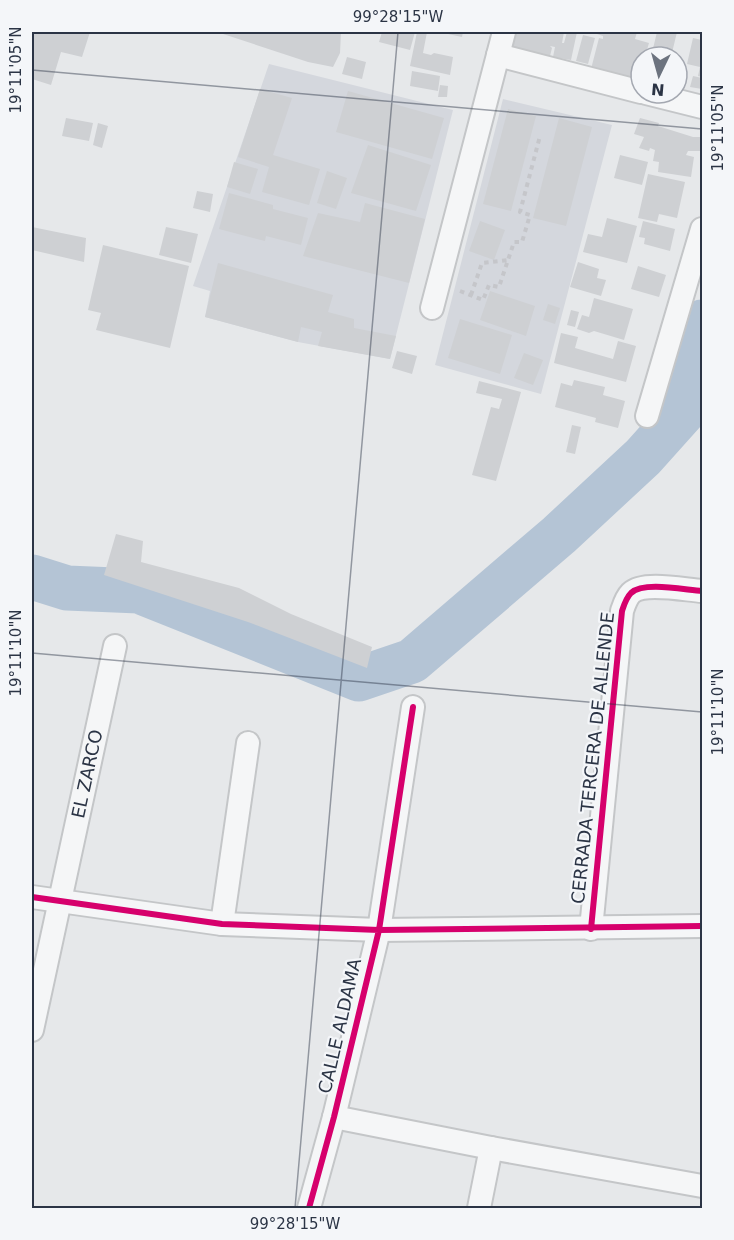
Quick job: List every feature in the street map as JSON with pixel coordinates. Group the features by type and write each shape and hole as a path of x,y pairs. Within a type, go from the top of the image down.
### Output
{"street":[{"path":"432,308 504,32"},
{"path":"498,55 629,89"},
{"path":"647,416 702,229"},
{"name":"CERRADA TERCERA DE ALLENDE","path":"591,929 622,611 632,592 641,588 702,591"},
{"name":"EL ZARCO","path":"32,1030 115,646"},
{"name":"CALLE ALDAMA","path":"309,1209 334,1117 379,930 413,706"},
{"path":"222,924 248,743"},
{"path":"32,897 222,924 379,930 702,926"},
{"path":"334,1117 702,1186"},
{"path":"479,1209 490,1148"}],"path":[{"path":"454,289 483,300 489,285 499,287 514,242 522,242 530,215 520,213 540,136"},
{"path":"471,296 482,263 508,260"}],"shaded area":[{"path":"269,64 453,110 390,359 298,342 205,317 210,291 193,286"},
{"path":"503,99 612,125 541,394 435,365"}],"building":[{"path":"34,32 90,32 82,57 61,52 51,85 32,79 32,34"},
{"path":"217,32 341,32 340,53 333,67 308,62"},
{"path":"382,32 415,32 410,50 379,42"},
{"path":"417,32 427,32 423,53 453,57 450,75 410,66"},
{"path":"449,32 463,32 462,37 448,34"},
{"path":"509,32 564,32 562,43 564,43 567,32 577,32 571,60 553,57 555,47 550,46 552,48 550,56 506,46"},
{"path":"591,32 637,32 635,39 649,43 648,45 629,45 629,80 591,69 599,38 603,39 603,36"},
{"path":"657,32 677,32 674,45 654,45"},
{"path":"583,35 595,38 588,64 576,61"},
{"path":"693,38 702,40 702,77 698,76 700,67 689,64"},
{"path":"347,57 366,62 362,79 342,74"},
{"path":"412,71 440,76 438,91 410,86"},
{"path":"693,76 702,78 702,89 690,87"},
{"path":"440,85 448,86 447,97 438,97"},
{"path":"260,89 292,98 273,155 320,169 309,205 262,192 269,167 238,157"},
{"path":"348,91 444,118 432,159 336,132"},
{"path":"508,109 536,116 511,211 483,204"},
{"path":"66,118 93,123 89,141 62,136"},
{"path":"559,118 592,127 566,226 533,218"},
{"path":"640,118 693,137 702,137 702,151 688,151 686,155 694,157 691,177 658,172 659,162 653,161 655,150 639,148 644,137 634,134"},
{"path":"98,123 108,126 102,148 93,145"},
{"path":"368,145 431,165 416,211 351,193"},
{"path":"620,155 648,162 642,185 614,178"},
{"path":"234,162 258,169 250,194 227,187"},
{"path":"327,171 347,178 336,209 317,203"},
{"path":"648,174 685,182 677,218 659,214 657,222 638,218"},
{"path":"197,191 213,194 210,212 193,208"},
{"path":"229,193 273,205 273,209 308,218 301,245 266,236 265,241 219,229"},
{"path":"365,203 425,219 409,283 303,256 318,213 360,222"},
{"path":"607,218 637,226 627,263 583,252 588,234 602,237"},
{"path":"480,221 505,230 494,260 469,251"},
{"path":"643,221 675,229 670,251 644,244 645,238 639,237"},
{"path":"32,227 86,238 84,262 32,250"},
{"path":"166,227 198,234 191,263 159,255"},
{"path":"103,245 189,266 170,348 96,330 101,313 88,310"},
{"path":"578,262 599,269 597,278 606,280 601,296 570,287"},
{"path":"218,263 333,295 328,312 354,319 354,328 396,336 390,359 318,346 322,332 301,327 298,342 205,317"},
{"path":"638,266 666,275 659,297 631,289"},
{"path":"490,291 535,306 526,336 480,320"},
{"path":"594,298 633,309 624,340 594,331 589,333 577,329 582,315 589,317"},
{"path":"548,304 560,308 555,324 543,320"},
{"path":"571,310 579,312 575,327 567,325"},
{"path":"460,319 512,335 500,374 448,358"},
{"path":"561,333 578,337 575,348 613,359 618,341 636,346 626,382 554,363"},
{"path":"397,351 417,356 412,374 392,368"},
{"path":"524,353 543,360 533,385 514,378"},
{"path":"574,380 605,387 603,395 625,401 618,428 595,422 596,418 555,407 561,383 572,386"},
{"path":"479,381 521,392 496,481 472,475 491,407 499,409 502,399 476,393"},
{"path":"572,425 581,427 575,454 566,452"},
{"path":"116,534 143,541 141,562 239,588 291,614 372,647 367,668 248,622 104,575"}],"waterway":[{"path":"32,577 67,588 139,591 359,679 412,661 559,535 643,457 686,409 690,354 702,322"}],"cycle path":[{"path":"591,929 622,611 628,597 637,589 655,587 702,591"},
{"path":"309,1208 334,1117 379,930 413,707"},
{"path":"32,897 222,924 379,930 702,926"}]}
